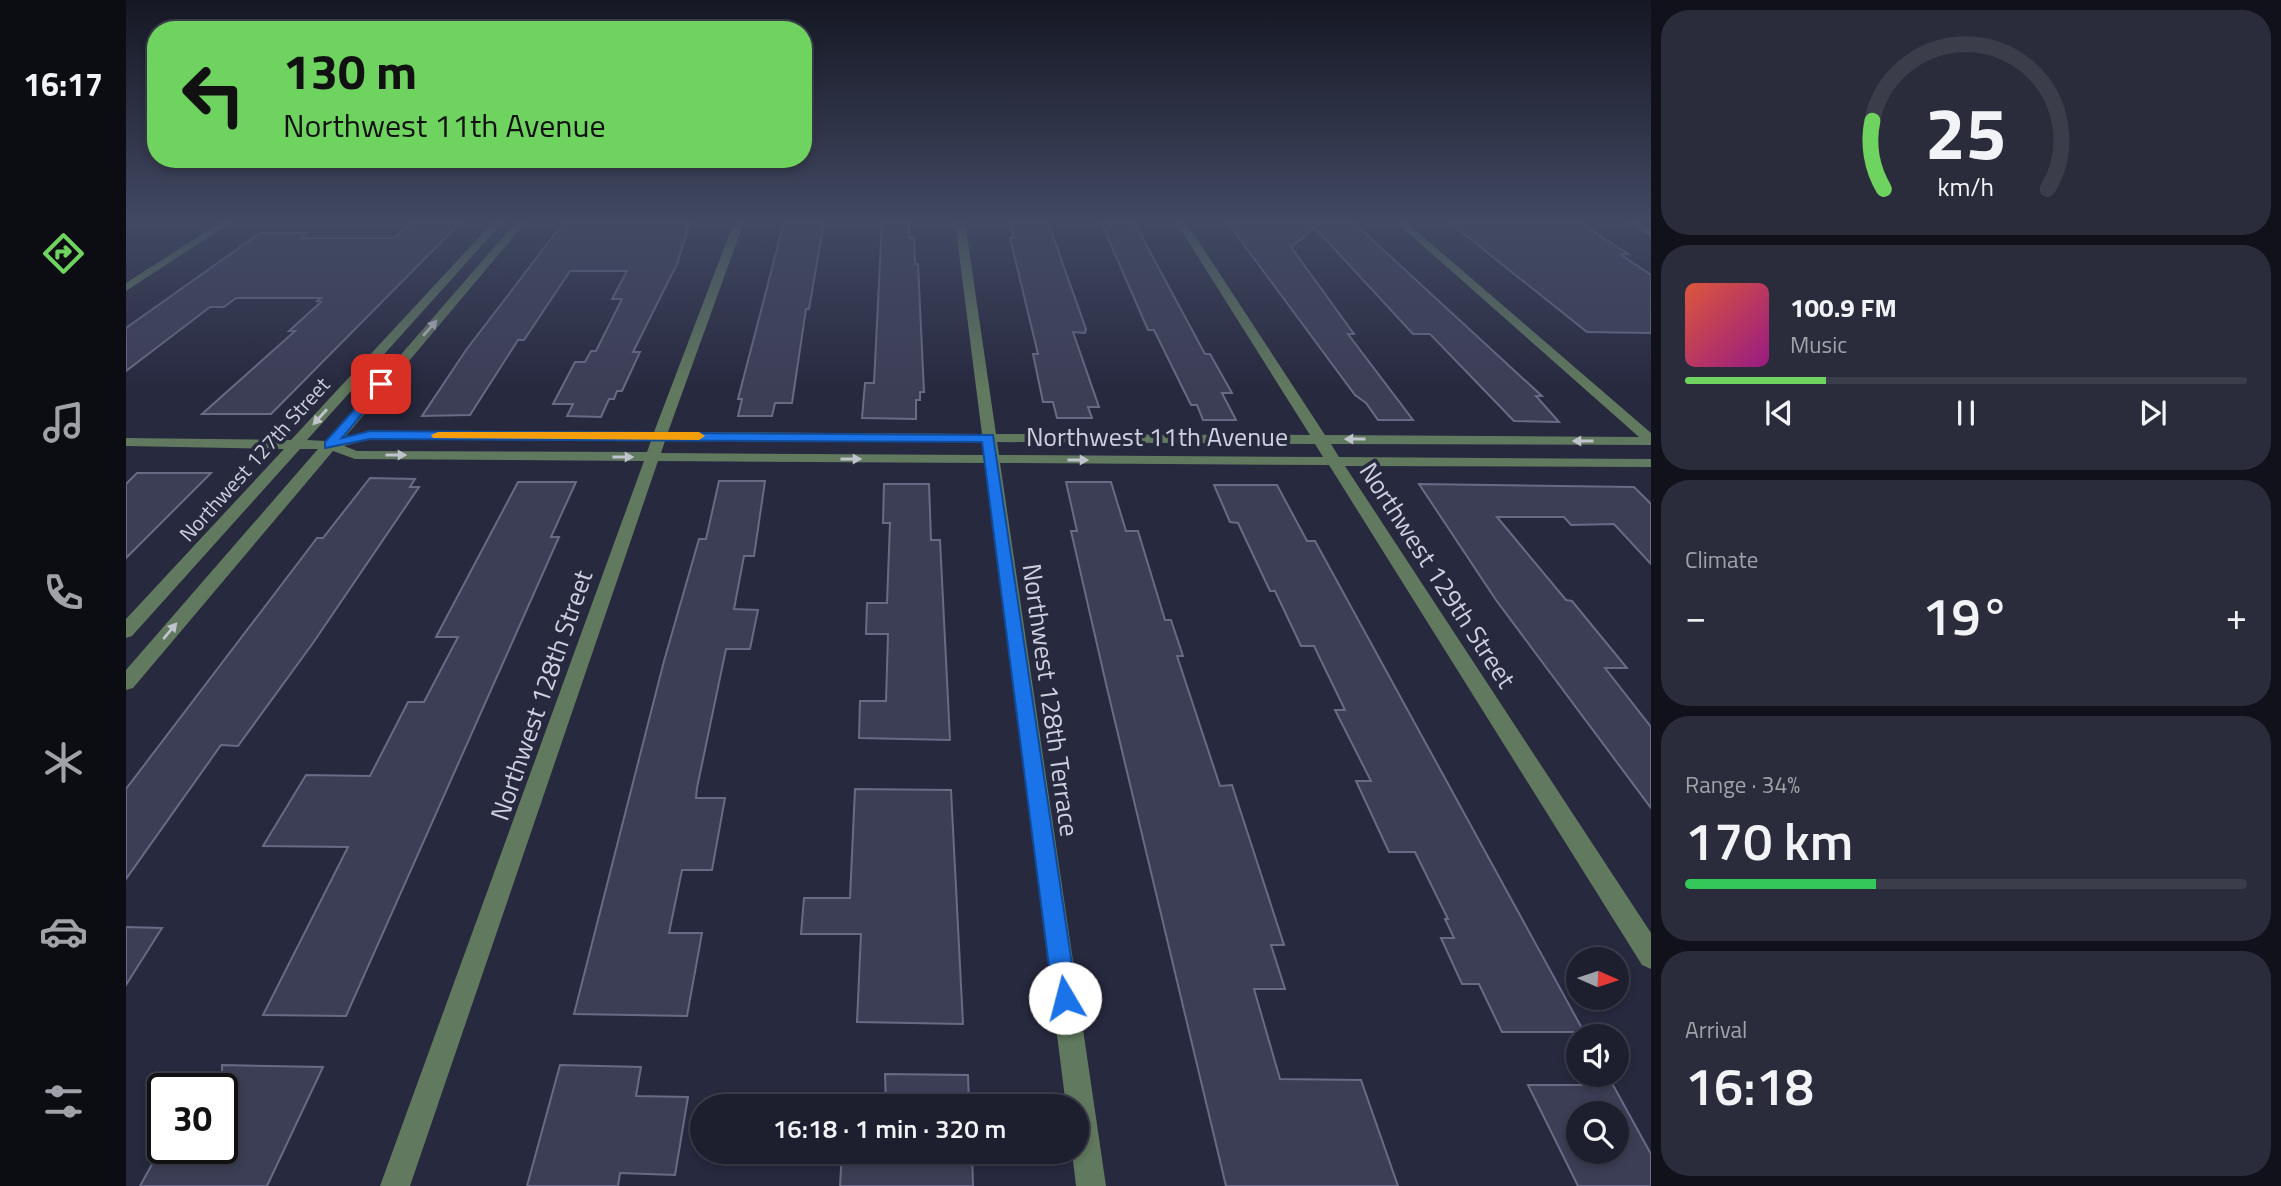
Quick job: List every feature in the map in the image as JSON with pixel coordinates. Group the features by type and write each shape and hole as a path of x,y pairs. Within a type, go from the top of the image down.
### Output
{"street":[{"path":"126,288 142,277"},
{"name":"Northwest 127th Street","path":"126,631 448,277"},
{"name":"Northwest 127th Street","path":"126,683 473,277"},
{"name":"Northwest 128th Street","path":"395,1186 719,277"},
{"name":"Northwest 128th Terrace","path":"967,277 1091,1186"},
{"name":"Northwest 129th Street","path":"1216,277 1651,956"},
{"path":"1464,277 1651,440"},
{"name":"Northwest 11th Avenue","path":"126,443 329,445 370,435 1651,440"},
{"name":"Northwest 11th Avenue","path":"329,445 355,455 1651,463"}],"building":[{"path":"197,277 406,277 271,414 202,414 295,331 289,331 321,302 317,301 321,298 236,298 224,307 210,307 126,371 126,328"},
{"path":"522,277 566,277 524,340 518,340 470,415 422,416 466,350"},
{"path":"624,277 670,277 633,352 640,352 622,391 617,391 614,399 609,399 601,417 567,416 573,404 553,404 575,362 585,362 591,351 596,351 622,299 612,299"},
{"path":"770,277 814,277 809,309 806,309 792,403 775,403 772,416 738,416 742,399 738,399"},
{"path":"879,277 919,277 924,392 920,392 920,400 916,400 916,419 862,418 865,383 874,383"},
{"path":"1019,277 1068,277 1086,329 1085,333 1073,332 1099,407 1088,407 1092,418 1057,418 1053,402 1043,402 1033,354 1038,354"},
{"path":"1125,277 1164,277 1205,354 1210,354 1232,393 1222,393 1236,420 1203,420 1197,405 1191,405 1154,330 1148,330"},
{"path":"1268,277 1313,277 1354,334 1348,334 1413,420 1378,420 1366,403 1355,395"},
{"path":"1361,277 1413,277 1542,396 1536,396 1559,422 1514,421 1430,334 1413,334"},
{"path":"1518,277 1651,277 1651,333 1587,332"},
{"path":"137,473 211,473 126,558 126,484"},
{"path":"370,478 415,479 410,487 419,487 313,643 238,746 221,745 126,879 126,789 317,538 323,538"},
{"path":"719,481 765,481 754,556 744,556 734,609 758,610 750,649 726,649 697,788 696,798 725,798 712,870 682,870 669,933 702,933 687,1016 574,1014 664,661 699,539 706,539"},
{"path":"518,482 576,482 551,537 559,537 346,1016 263,1015 348,847 263,846 306,775 370,776 408,702 424,702 458,637 436,637"},
{"path":"1066,482 1111,482 1126,531 1138,531 1165,620 1171,620 1183,656 1177,656 1220,786 1232,785 1284,945 1271,945 1285,989 1254,989 1280,1079 1361,1080 1398,1186 1226,1186 1071,531 1077,531"},
{"path":"884,484 929,484 931,540 940,540 950,740 859,738 860,701 886,701 888,634 866,634 867,603 887,603 890,523 883,523"},
{"path":"1419,484 1634,487 1651,504 1651,564 1614,524 1571,525 1564,517 1497,517 1627,668 1605,668 1651,727 1651,808 1496,600"},
{"path":"1214,485 1277,485 1307,541 1315,541 1566,999 1566,1010 1572,1010 1580,1024 1566,1024 1566,1032 1502,1032 1479,984 1462,984 1441,938 1454,938 1445,919 1448,919 1415,852 1389,852 1356,781 1371,781 1335,710 1345,710 1314,646 1301,646 1275,591 1270,591 1238,523 1230,522"},
{"path":"855,789 951,790 963,1024 857,1022 861,934 801,934 804,898 850,898"},
{"path":"126,927 162,928 126,985"},
{"path":"222,1065 323,1067 267,1186 140,1186 152,1164 238,1164 238,1073 222,1073"},
{"path":"560,1065 641,1067 636,1096 688,1097 675,1175 620,1173 618,1186 527,1186"},
{"path":"885,1074 968,1075 969,1094 886,1094"},
{"path":"1528,1085 1614,1087 1622,1101 1566,1101 1566,1162"},
{"path":"1629,1114 1651,1154 1651,1186 1578,1186 1567,1164 1629,1164"},
{"path":"841,1164 972,1164 973,1186 840,1186"}],"slow traffic":[{"path":"438,435 699,436"}],"route":[{"path":"381,384 329,445 370,435 988,438 1065,998"}]}
